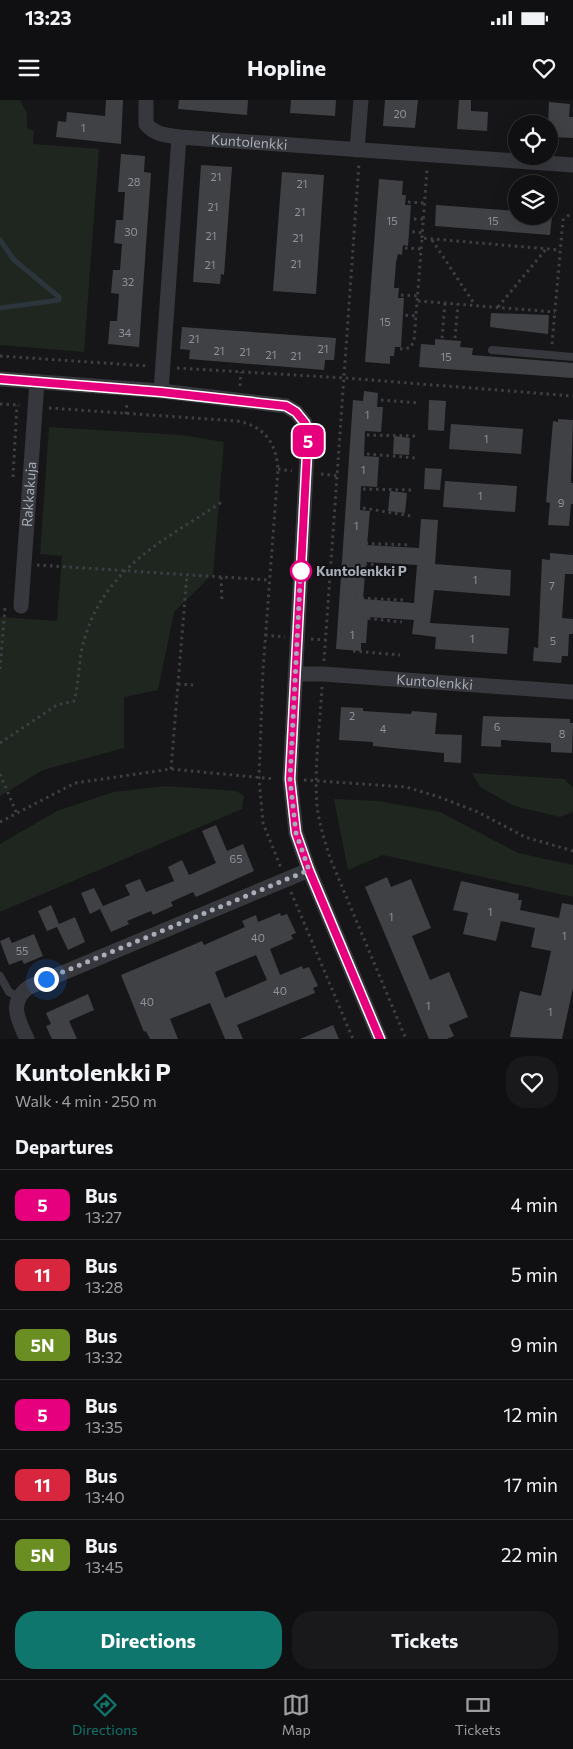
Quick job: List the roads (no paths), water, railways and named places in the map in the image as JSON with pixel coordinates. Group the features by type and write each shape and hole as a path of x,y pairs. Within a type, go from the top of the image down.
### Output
{"street":[{"name":"Kuntolenkki","path":"146,100 146,124 158,134 573,165"},
{"path":"358,150 361,100"},
{"path":"161,392 179,136"},
{"path":"0,380 161,392 286,406 296,412 305,423 308,434 308,473 290,779 296,833 309,870 380,1039"},
{"name":"Rakkakuja","path":"21,606 37,382"},
{"name":"Kuntolenkki","path":"295,674 323,674 573,692"},
{"path":"27,1039 16,1011 19,996 29,987 309,870"}],"lane":[{"path":"492,350 573,357"},
{"path":"0,976 9,992 19,996"}],"waterway":[{"path":"0,240 14,260 59,297 59,300 0,308"}],"place":[{"name":"Kuntolenkki P","path":"301,571"}]}
